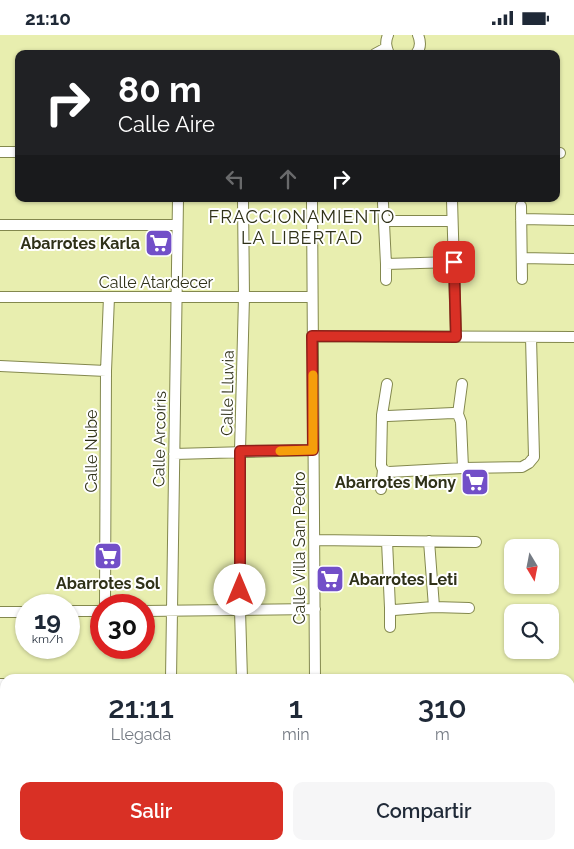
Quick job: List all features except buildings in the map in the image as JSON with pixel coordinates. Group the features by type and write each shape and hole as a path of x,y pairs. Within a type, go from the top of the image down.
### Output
{"street":[{"path":"387,35 388,50"},
{"path":"418,35 419,50"},
{"path":"0,152 15,152"},
{"name":"Calle Arcoíris","path":"171,674 178,202"},
{"name":"Calle Lluvia","path":"242,674 240,451 244,297 243,202"},
{"name":"Calle Villa San Pedro","path":"312,202 315,674"},
{"path":"452,202 456,337"},
{"path":"383,203 386,280"},
{"path":"521,206 522,279"},
{"path":"522,219 574,220"},
{"path":"384,221 452,221"},
{"path":"0,225 177,225"},
{"path":"522,258 574,259"},
{"path":"386,264 454,262"},
{"name":"Calle Atardecer","path":"0,297 312,297"},
{"name":"Calle Nube","path":"105,594 108,297"},
{"path":"312,336 574,337"},
{"path":"382,470 388,472 522,467 529,463 534,457 531,337"},
{"path":"0,366 106,371"},
{"path":"381,489 382,415 387,384"},
{"path":"462,384 458,414 461,422 464,468"},
{"path":"382,415 458,414"},
{"path":"174,454 313,450"},
{"path":"314,539 476,542"},
{"path":"388,541 390,627"},
{"path":"429,541 434,607"},
{"path":"390,609 469,608"},
{"path":"155,611 315,609"},
{"path":"0,612 15,612"}],"slow traffic":[{"path":"280,451 313,450 313,375"}],"place":[{"name":"Abarrotes Karla","path":"159,243"},
{"name":"Abarrotes Mony","path":"475,482"},
{"name":"Abarrotes Sol","path":"108,556"},
{"name":"Abarrotes Leti","path":"330,579"}],"district":[{"name":"FRACCIONAMIENTO LA LIBERTAD","path":"302,227"}],"route":[{"path":"240,590 240,451 313,450 312,336 456,337 454,262"}]}
